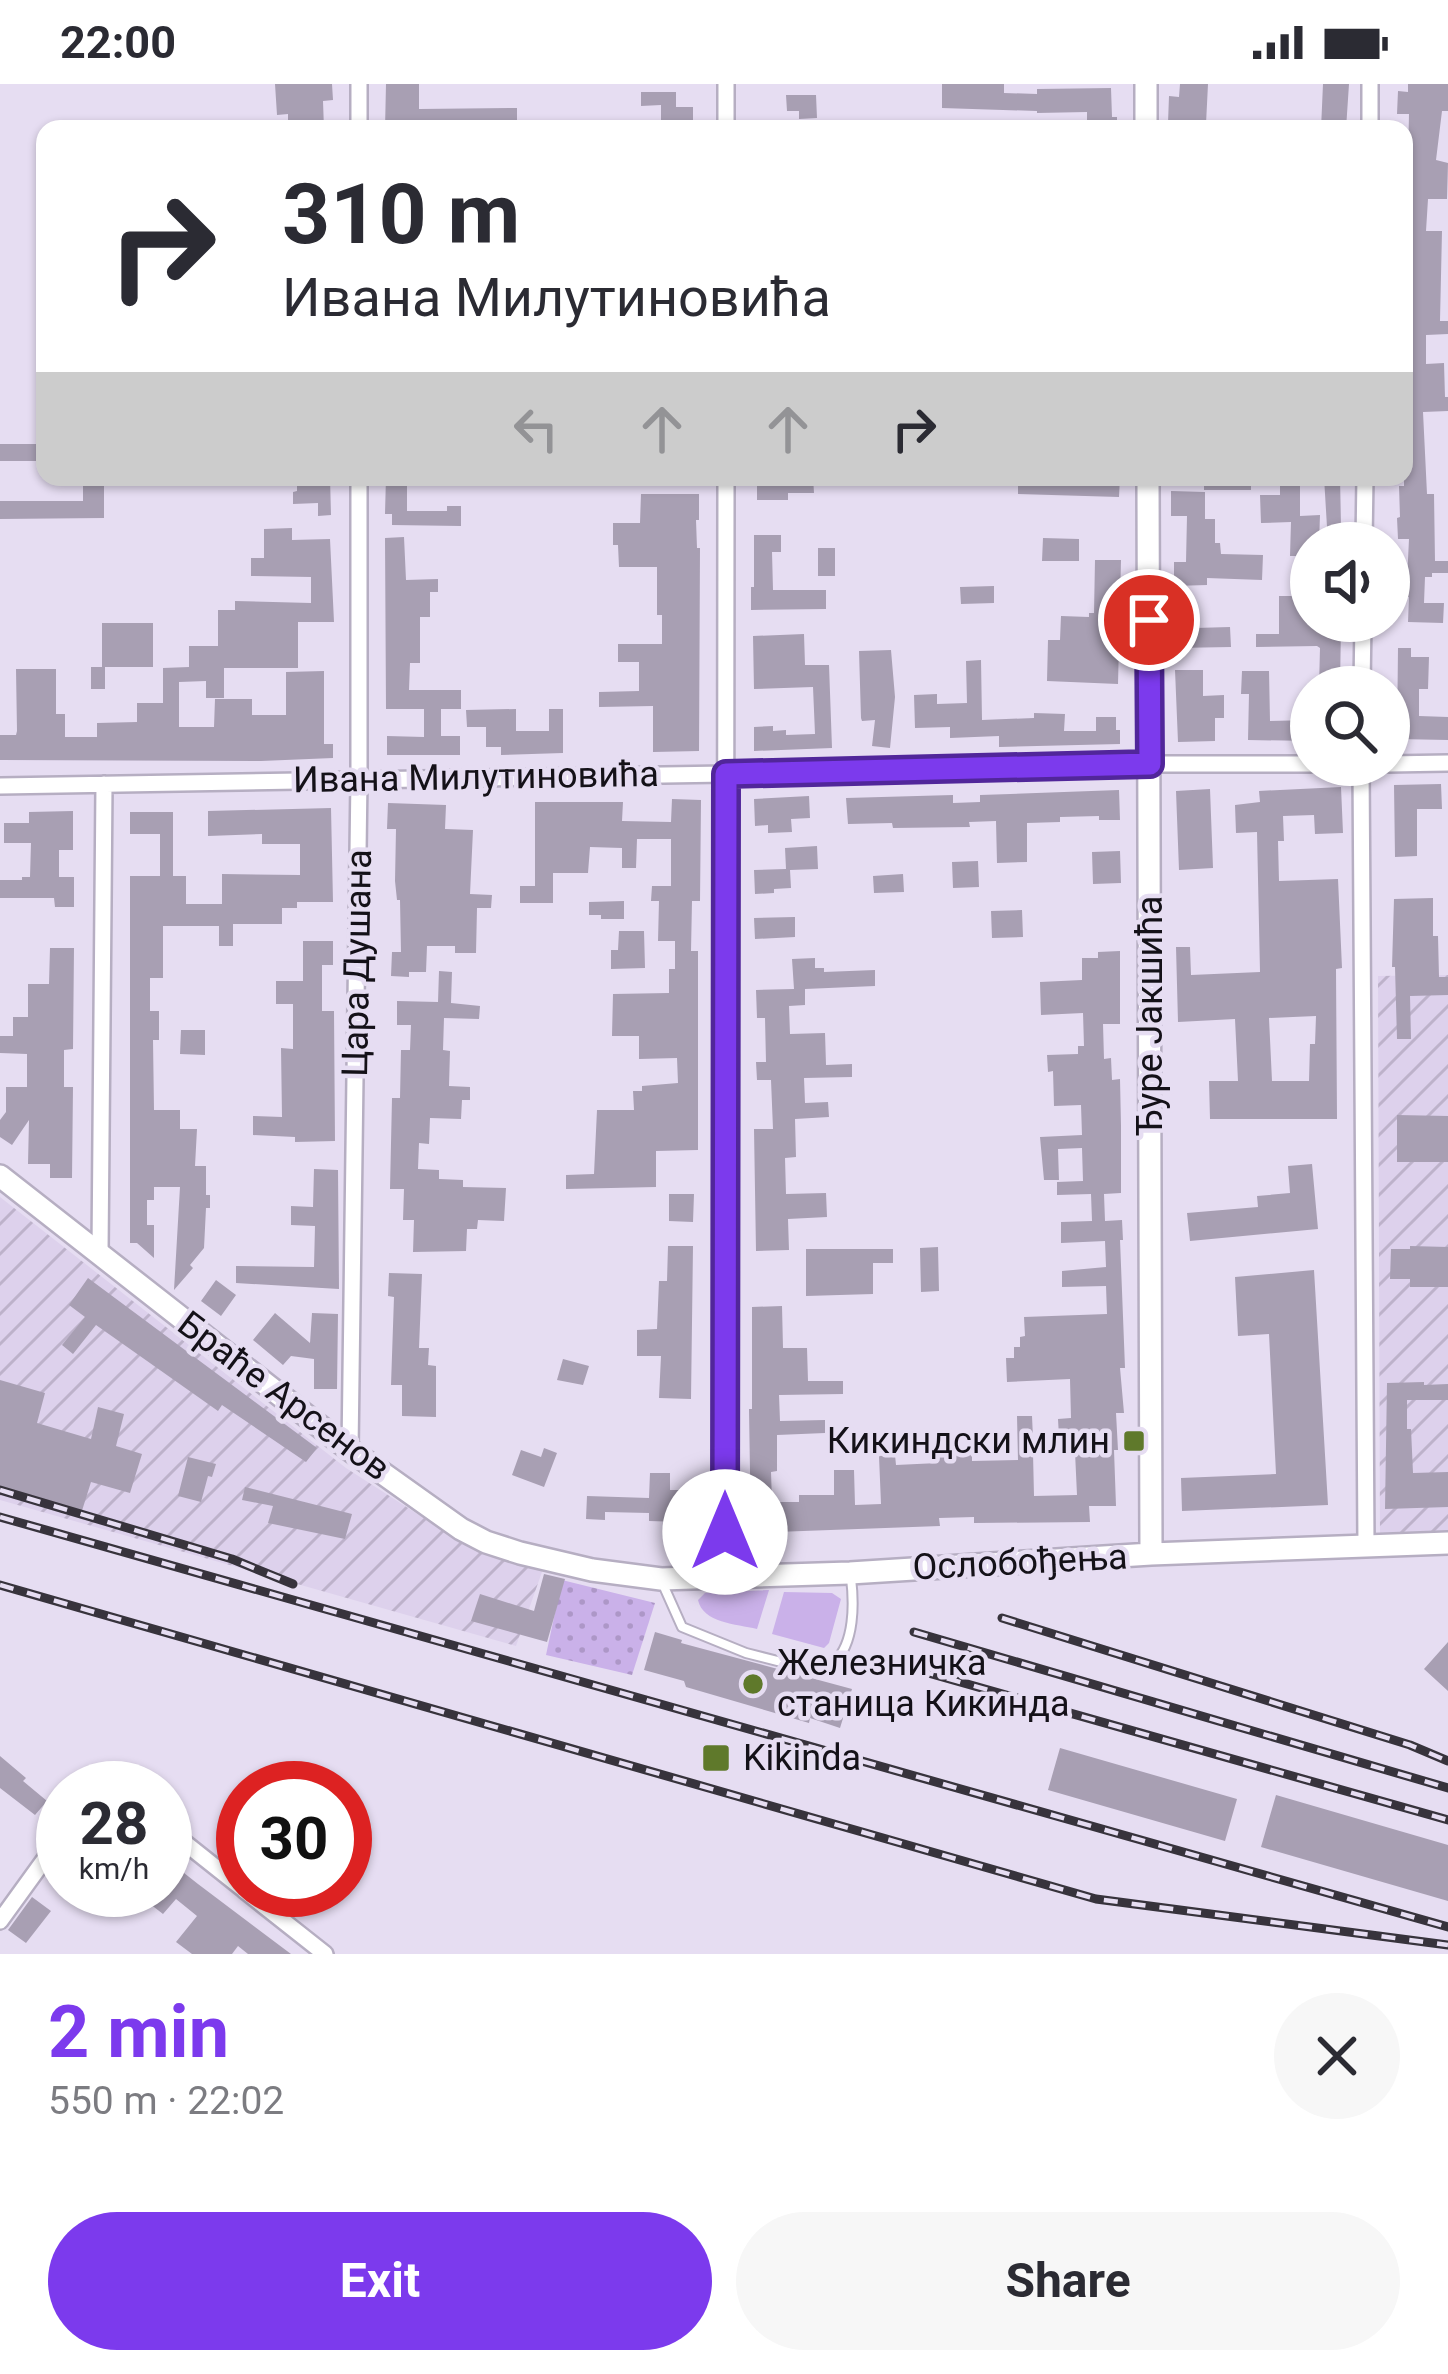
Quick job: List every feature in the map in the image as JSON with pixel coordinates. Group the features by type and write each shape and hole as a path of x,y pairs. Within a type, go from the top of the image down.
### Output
{"main road":[{"path":"1146,84 1146,120"},
{"name":"Ђуре Јакшића","path":"1148,486 1151,1554"},
{"name":"Браће Арсенов","path":"0,1176 350,1450 461,1529 486,1542 592,1570"},
{"name":"Ослобођења","path":"592,1570 661,1579 725,1578 1448,1543"}],"street":[{"path":"359,84 359,120"},
{"path":"726,84 726,120"},
{"path":"1370,84 1370,120"},
{"name":"Цара Душана","path":"350,1450 359,486"},
{"path":"725,1578 726,486"},
{"path":"1364,522 1365,486"},
{"path":"1410,764 1448,763"},
{"name":"Ивана Милутиновића","path":"0,786 1290,764"},
{"path":"100,1253 104,784"},
{"path":"1360,786 1366,1546"},
{"path":"192,1849 216,1868"},
{"path":"2,1914 36,1869"},
{"path":"278,1917 325,1954"}],"lane":[{"path":"661,1579 682,1627 746,1653 817,1671 836,1661 845,1646 855,1608 850,1573"}],"shaded area":[{"path":"1448,975 1448,1533 1380,1536 1378,976"},
{"path":"0,1197 346,1468 464,1544 543,1569 516,1646 0,1500"},
{"path":"562,1580 655,1603 632,1675 546,1655"},
{"path":"769,1590 757,1629 713,1618 698,1600 705,1593"},
{"path":"784,1592 832,1593 841,1599 824,1648 772,1634"}],"building":[{"path":"275,84 332,84 333,100 323,101 324,120 288,120 288,114 277,115"},
{"path":"386,84 419,84 419,109 517,108 517,120 385,120"},
{"path":"942,84 1004,84 1004,93 1037,94 1037,89 1111,88 1112,117 1117,120 1087,120 1087,112 942,108"},
{"path":"1180,84 1208,84 1206,120 1168,120 1169,96 1179,97"},
{"path":"1323,84 1349,84 1347,120 1321,120"},
{"path":"1408,84 1448,84 1448,111 1442,111 1436,160 1448,163 1447,199 1428,199 1426,231 1442,231 1440,321 1448,321 1448,334 1426,335 1426,364 1444,363 1448,411 1423,412 1427,494 1434,494 1435,561 1448,561 1448,573 1425,577 1424,603 1444,603 1443,623 1410,622 1410,522 1397,522 1399,486 1413,486 1413,120 1409,114 1397,114 1398,91 1408,92"},
{"path":"641,92 676,92 676,107 693,107 693,120 661,120 661,105 641,106"},
{"path":"786,95 816,95 817,118 799,119 799,111 787,111"},
{"path":"0,444 36,444 36,461 0,461"},
{"path":"83,486 104,486 104,518 0,519 0,501 83,501"},
{"path":"297,486 330,486 331,515 318,516 318,503 293,504"},
{"path":"386,486 407,486 407,511 447,511 447,506 461,506 461,526 392,525 392,514 385,514"},
{"path":"757,486 814,486 814,493 788,493 788,500 757,500"},
{"path":"1018,486 1120,486 1119,497 1018,494"},
{"path":"1204,486 1251,486 1251,490 1204,490"},
{"path":"1280,486 1300,486 1300,516 1320,515 1320,522 1261,523 1260,495 1280,495"},
{"path":"1325,486 1340,486 1341,522 1327,522"},
{"path":"1171,491 1205,492 1205,519 1215,519 1215,543 1220,543 1221,554 1263,555 1262,580 1207,578 1207,585 1174,586 1174,562 1186,562 1187,516 1171,516"},
{"path":"641,494 699,494 699,751 653,752 653,706 599,707 599,692 639,691 639,662 618,662 618,644 662,644 657,567 619,567 618,545 613,545 613,523 640,523"},
{"path":"292,528 292,540 330,539 334,622 298,622 298,668 224,668 224,698 206,698 206,681 179,682 179,727 214,727 215,699 252,699 252,715 286,715 286,672 324,671 324,744 333,744 333,758 0,760 0,735 16,735 17,731 16,669 56,669 56,714 65,714 65,737 97,737 97,723 137,722 137,703 163,703 163,668 189,667 189,646 218,646 218,610 235,610 235,601 311,603 311,577 251,576 251,558 264,558 264,529"},
{"path":"754,535 781,535 781,552 772,552 773,590 826,590 826,609 751,610"},
{"path":"404,537 406,580 438,579 438,592 430,592 430,617 420,617 420,663 410,663 409,690 461,690 461,709 441,709 441,736 460,736 460,755 387,755 387,736 424,737 424,709 386,709 385,538"},
{"path":"1043,538 1079,539 1079,561 1042,561"},
{"path":"818,548 835,548 835,576 818,576"},
{"path":"1095,560 1121,560 1118,684 1047,681 1048,640 1060,640 1061,616 1094,613"},
{"path":"994,586 994,603 961,604 960,587"},
{"path":"1279,596 1290,596 1290,642 1341,642 1340,666 1320,666 1317,646 1256,647 1256,634 1279,634"},
{"path":"1174,622 1195,622 1195,628 1230,627 1231,647 1175,648"},
{"path":"102,623 153,623 153,667 105,667 105,689 91,689 91,667 102,667"},
{"path":"804,634 805,665 829,665 832,748 754,751 754,727 773,726 773,731 786,730 786,735 815,734 813,687 754,689 753,636"},
{"path":"1398,648 1411,648 1411,657 1429,657 1428,689 1419,689 1419,716 1448,717 1448,740 1410,739 1410,666 1398,666"},
{"path":"891,650 895,697 890,748 872,746 875,720 861,718 859,651"},
{"path":"981,660 982,720 1065,714 1064,731 1096,731 1096,717 1116,717 1120,744 999,747 999,736 950,738 950,727 915,728 914,695 937,694 937,704 967,703 966,661"},
{"path":"1175,670 1203,670 1203,696 1224,695 1224,718 1215,718 1215,741 1178,742"},
{"path":"1242,671 1269,671 1270,721 1290,721 1290,741 1248,740 1249,694 1241,694"},
{"path":"516,709 516,731 549,731 549,709 563,709 563,753 501,755 501,747 486,747 486,727 467,727 466,710"},
{"path":"1441,784 1442,809 1417,809 1417,856 1395,857 1394,786"},
{"path":"1341,787 1343,833 1315,834 1314,815 1283,816 1284,841 1278,841 1279,881 1338,879 1342,968 1336,969 1337,1119 1210,1119 1209,1081 1238,1081 1235,1019 1178,1022 1176,947 1190,947 1191,975 1260,972 1257,832 1236,833 1235,805 1260,802 1259,791","holes":["1316,1016 1315,1044 1310,1044 1309,1081 1272,1081 1269,1018"]},
{"path":"1210,789 1213,868 1179,870 1176,791"},
{"path":"1119,790 1120,820 1060,817 1060,822 1027,823 1027,862 997,863 996,821 969,822 970,827 848,824 846,798 953,795 953,803 980,802 980,795"},
{"path":"809,796 810,818 791,819 792,832 768,833 768,825 755,826 754,799"},
{"path":"672,799 701,800 700,901 692,901 691,951 698,951 698,1150 656,1151 656,1187 566,1189 566,1175 594,1174 597,1110 634,1110 633,1091 678,1083 677,1058 639,1059 639,1036 612,1036 613,994 669,993 675,941 658,941 659,901 651,901 652,886 671,886 671,839 637,839 636,868 622,868 622,848 590,847 588,873 553,873 553,903 520,903 520,886 535,886 535,802 623,802 622,821 671,822"},
{"path":"388,803 446,805 445,829 473,830 470,894 492,895 491,908 477,908 476,953 455,953 455,946 427,946 426,972 409,972 409,977 391,976 392,952 401,952 396,829 387,829"},
{"path":"331,808 333,902 297,902 297,908 282,908 282,924 233,924 233,946 219,946 219,926 163,926 163,978 150,978 150,1011 159,1011 159,1040 153,1040 154,1110 180,1110 180,1129 197,1129 195,1166 206,1166 206,1195 210,1195 204,1248 174,1290 180,1187 154,1187 154,1200 147,1200 147,1225 154,1225 154,1258 137,1243 130,1243 130,876 160,876 160,834 130,834 130,812 173,812 173,876 186,876 186,904 222,904 222,874 300,875 300,844 262,844 262,834 208,836 208,811"},
{"path":"73,811 73,850 59,850 59,877 74,877 74,907 55,907 54,898 0,898 0,880 30,877 31,843 4,843 4,823 29,823 29,812"},
{"path":"817,846 818,869 790,870 791,888 755,894 754,870 786,869 785,848"},
{"path":"1120,851 1121,883 1093,884 1092,852"},
{"path":"978,861 979,887 953,888 952,862"},
{"path":"903,874 904,892 874,893 873,876"},
{"path":"1433,898 1439,977 1448,977 1448,995 1410,996 1411,1039 1397,1039 1394,899"},
{"path":"624,901 624,919 589,915 589,902"},
{"path":"1022,910 1023,937 992,938 991,911"},
{"path":"795,917 795,937 755,939 754,918"},
{"path":"619,931 644,931 645,968 611,969 611,950 618,950"},
{"path":"303,941 333,941 333,965 322,965 322,1011 334,1011 335,1141 295,1142 295,1137 253,1135 253,1116 282,1117 281,1048 293,1049 293,1004 276,1004 276,981 303,981"},
{"path":"50,948 74,948 73,1049 64,1050 64,1087 73,1087 72,1178 50,1178 50,1164 28,1164 29,1120 12,1145 0,1137 6,1087 27,1087 27,1054 0,1053 0,1036 13,1036 13,1017 28,1017 28,984 49,984"},
{"path":"1120,951 1120,1024 1103,1024 1104,1059 1111,1058 1112,1080 1120,1079 1121,1193 1104,1194 1105,1221 1122,1220 1123,1240 1125,1368 1120,1368 1124,1413 1116,1413 1116,1506 1089,1506 1090,1522 974,1523 974,1517 939,1518 940,1526 751,1533 752,1307 782,1306 783,1348 807,1348 808,1381 843,1381 843,1394 779,1395 780,1421 825,1420 825,1433 777,1435 772,1502 799,1502 799,1495 834,1495 834,1470 854,1470 855,1505 881,1504 879,1456 895,1455 896,1465 938,1463 938,1451 972,1451 972,1461 1018,1460 1017,1416 1032,1416 1033,1438 1059,1437 1058,1419 1071,1418 1070,1379 1007,1382 1006,1358 1014,1358 1014,1347 1020,1347 1020,1337 1025,1336 1024,1317 1107,1314 1106,1286 1062,1287 1062,1271 1106,1267 1105,1241 1061,1243 1061,1222 1092,1221 1091,1194 1057,1195 1057,1182 1083,1181 1082,1148 1058,1149 1059,1180 1044,1180 1040,1137 1082,1135 1081,1105 1054,1106 1053,1071 1048,1072 1047,1055 1078,1054 1078,1046 1084,1046 1083,1013 1041,1015 1040,982 1082,980 1082,958 1098,958 1098,952","holes":["1075,1452 1077,1495 1034,1496 1033,1453"]},
{"path":"815,958 815,968 824,968 824,972 875,970 875,986 805,989 805,1005 789,1006 790,1034 825,1033 826,1065 852,1064 852,1077 804,1078 805,1103 828,1102 829,1117 795,1119 796,1157 785,1158 786,1194 826,1193 827,1217 788,1219 789,1250 756,1251 754,1129 773,1129 771,1080 757,1080 756,1062 766,1062 765,1018 757,1018 756,990 794,989 792,959"},
{"path":"439,971 452,972 451,1003 480,1006 479,1019 444,1018 449,1086 470,1087 470,1100 462,1100 461,1119 430,1118 429,1144 419,1143 418,1169 439,1170 439,1179 463,1180 463,1187 506,1188 504,1221 478,1220 477,1229 467,1229 466,1251 413,1252 414,1220 403,1220 404,1189 390,1189 392,1098 400,1098 401,1050 410,1050 411,1025 397,1025 397,1001 438,1002"},
{"path":"181,1030 205,1030 205,1055 180,1054"},
{"path":"1397,1115 1448,1116 1448,1162 1397,1162"},
{"path":"1312,1164 1318,1229 1190,1241 1187,1213 1258,1207 1257,1196 1290,1193 1288,1166"},
{"path":"314,1169 338,1170 339,1289 236,1283 236,1266 314,1267 315,1226 291,1225 291,1206 313,1207"},
{"path":"669,1194 694,1194 693,1222 669,1221"},
{"path":"668,1246 693,1246 691,1399 659,1398 661,1356 637,1356 637,1330 657,1329 659,1281 667,1281"},
{"path":"938,1247 939,1291 921,1292 920,1248"},
{"path":"1448,1247 1448,1287 1410,1287 1410,1279 1390,1279 1391,1249"},
{"path":"806,1249 893,1249 893,1263 873,1263 873,1294 806,1296"},
{"path":"1314,1270 1328,1505 1182,1511 1181,1478 1276,1474 1269,1334 1238,1336 1235,1277"},
{"path":"389,1273 422,1274 419,1348 429,1348 428,1365 436,1366 436,1417 402,1416 402,1385 391,1385 394,1297 388,1296"},
{"path":"88,1278 317,1448 306,1462 222,1405 218,1411 96,1325 73,1354 62,1345 85,1317 69,1305"},
{"path":"216,1280 236,1295 221,1316 201,1301"},
{"path":"275,1313 310,1343 312,1313 338,1314 337,1389 314,1389 314,1359 291,1356 283,1365 253,1340"},
{"path":"563,1359 589,1366 583,1385 557,1380"},
{"path":"0,1380 45,1393 37,1423 91,1439 98,1407 124,1414 116,1446 142,1454 130,1493 91,1482 80,1517 0,1494"},
{"path":"1387,1383 1448,1384 1448,1400 1407,1400 1413,1473 1448,1472 1448,1507 1385,1509"},
{"path":"544,1448 557,1453 544,1487 512,1475 521,1450 541,1457"},
{"path":"188,1457 216,1464 201,1502 178,1496"},
{"path":"650,1473 670,1473 670,1490 682,1490 682,1522 649,1521 649,1513 605,1512 605,1520 586,1519 587,1496 649,1498"},
{"path":"245,1487 352,1514 345,1539 268,1523 273,1506 242,1500"},
{"path":"544,1574 565,1579 547,1642 471,1621 480,1594 534,1611"},
{"name":"Железничка станица Кикинда","path":"655,1632 852,1689 840,1728 686,1687 684,1681 644,1670"},
{"path":"1448,1642 1448,1691 1424,1669"},
{"path":"1060,1748 1237,1799 1225,1841 1048,1790"},
{"path":"0,1756 36,1792 36,1814 35,1815 0,1788"},
{"path":"1276,1795 1448,1845 1448,1901 1261,1847"},
{"path":"192,1879 216,1897 216,1917 242,1917 291,1954 248,1954 238,1946 232,1954 192,1954 176,1942 197,1916 192,1912"},
{"path":"32,1897 36,1900 36,1917 46,1917 26,1943 8,1930"}],"railway":[{"path":"0,1490 232,1559 293,1584"},
{"path":"0,1517 1448,1927"},
{"path":"0,1585 1096,1899 1448,1945"},
{"path":"1002,1618 1410,1745 1448,1761"},
{"path":"914,1632 1448,1788"},
{"path":"893,1663 1448,1820"}],"place":[{"name":"Кикиндски млин","path":"1134,1441"},
{"name":"Железничка станица Кикинда","path":"753,1684"},
{"name":"Kikinda","path":"716,1758"}],"route":[{"path":"725,1532 726,774 1150,764 1149,620"}]}
